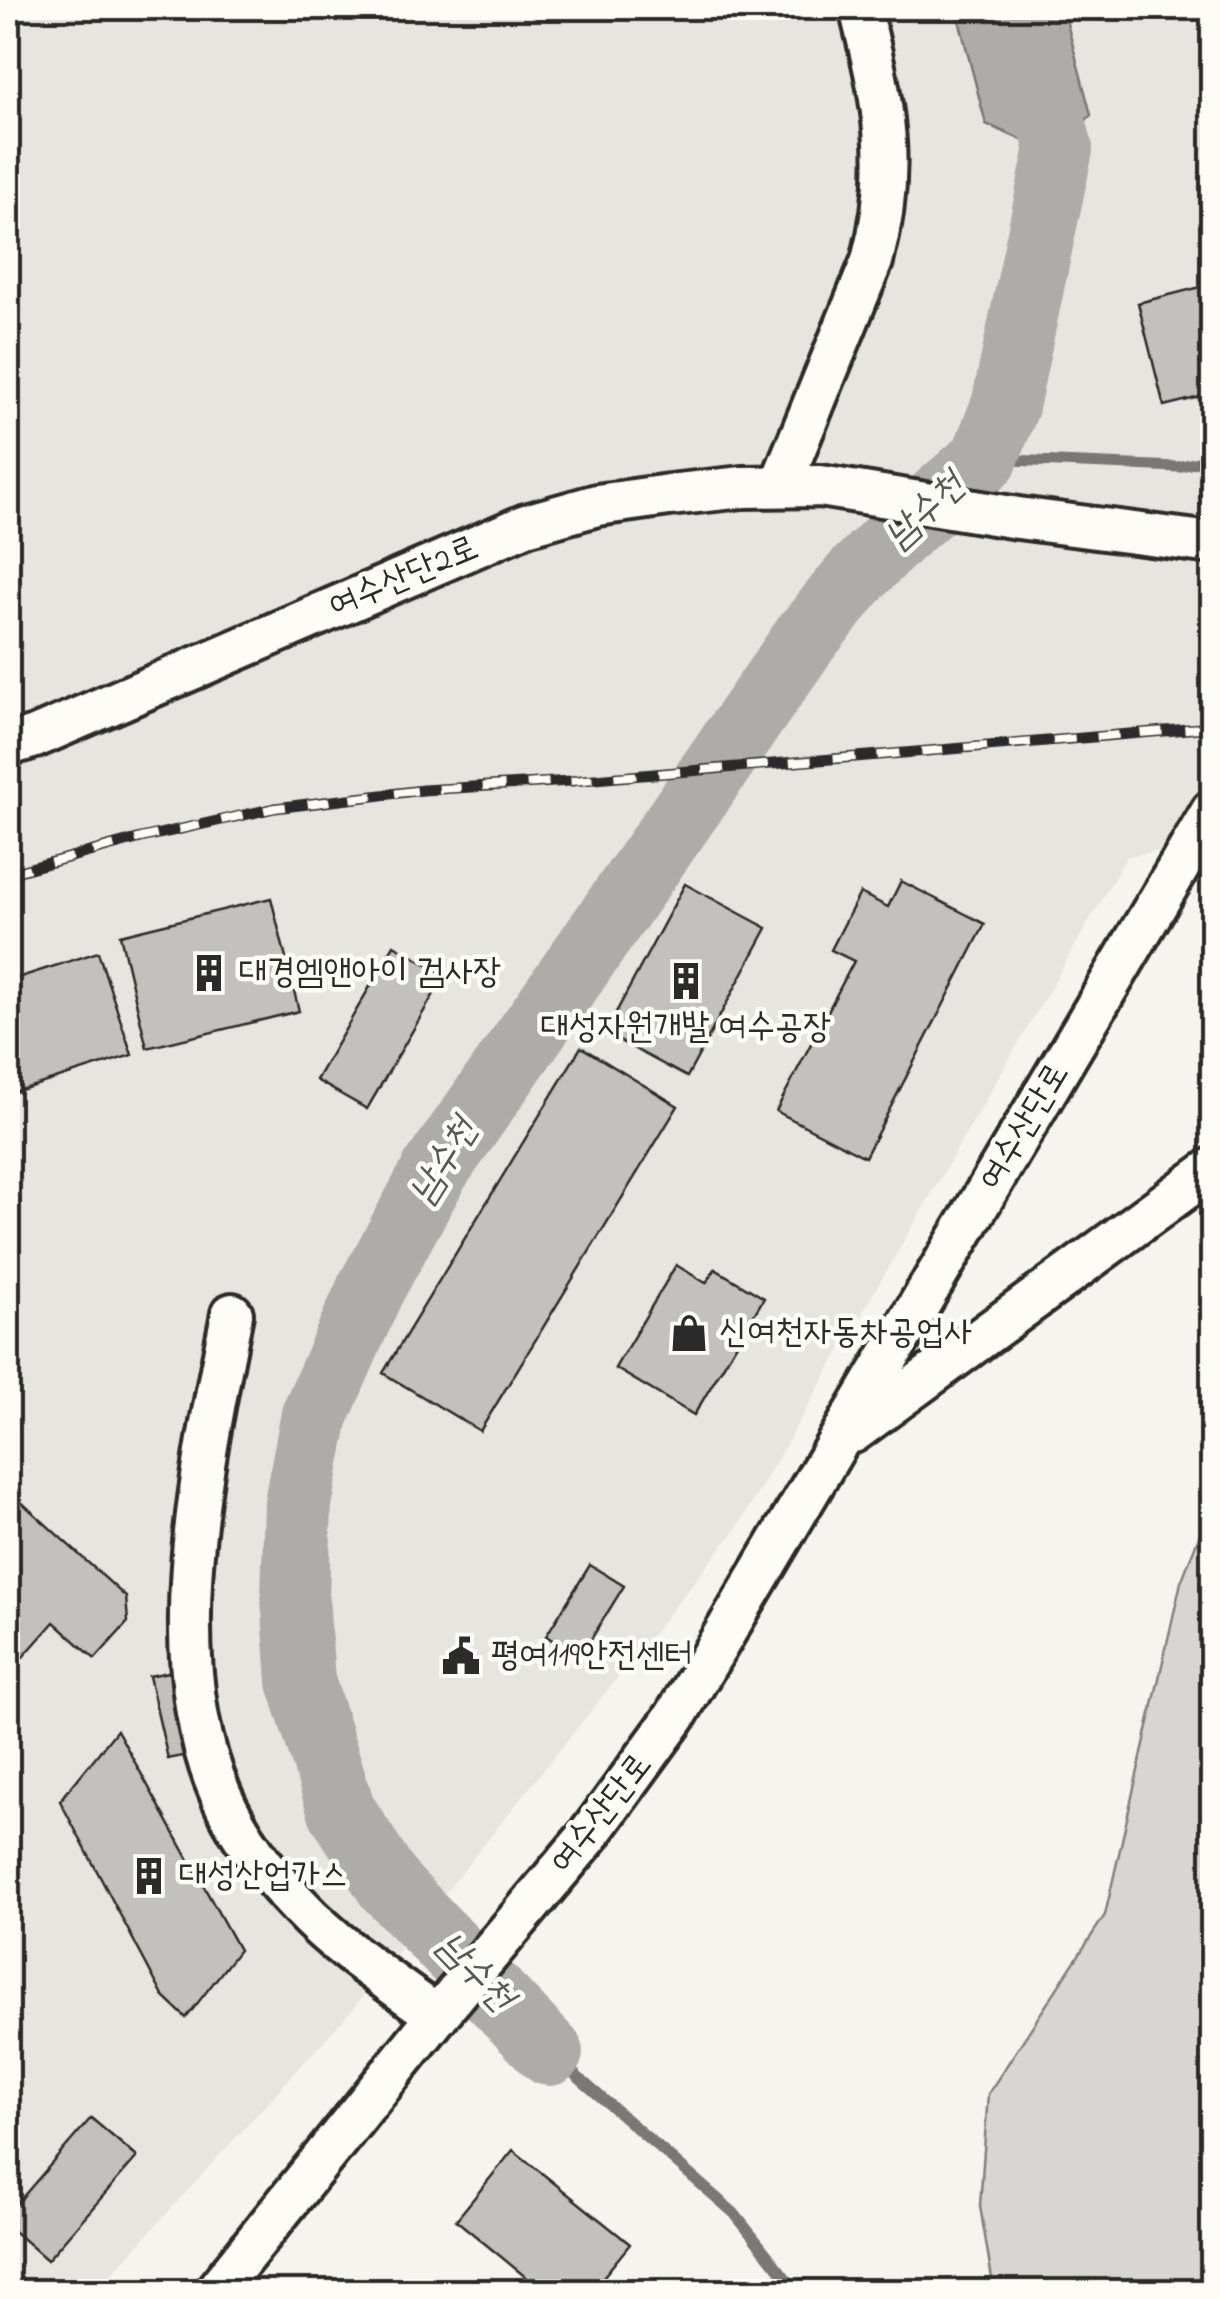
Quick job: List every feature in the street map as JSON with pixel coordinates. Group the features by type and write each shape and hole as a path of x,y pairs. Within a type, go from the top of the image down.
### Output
{"street":[{"path":"800,486 872,261 888,179 886,134 860,8"},
{"name":"여수산단2로","path":"8,746 526,525 597,505 743,487 800,486 1212,544"},
{"name":"여수산단로","path":"437,2016 611,1806 674,1716 1212,810"},
{"name":"여수산단로","path":"838,1444 1212,1169"},
{"path":"229,2286 437,2016 322,1930 272,1877 221,1795 201,1734 192,1652 194,1528 232,1314"}],"shaded area":[{"path":"8,8 1212,8 1212,843 1127,856 738,1527 350,2012 96,2291 8,2292"},
{"path":"956,8 1063,8 1091,115 1059,149 1022,140 986,124"},
{"path":"1212,1503 1212,2291 994,2291 980,2206 988,2094 1105,1915 1181,1582"}],"building":[{"path":"1212,284 1212,394 1164,406 1138,303"},
{"path":"901,881 985,924 865,1157 776,1111 854,961 831,950 860,893 888,907"},
{"name":"대성자원개발 여수공장","path":"685,884 767,928 687,1077 605,1033"},
{"name":"대경엠앤아이 검사장","path":"271,898 299,1011 147,1048 120,935"},
{"path":"394,945 445,975 367,1109 316,1080"},
{"path":"98,952 132,1055 8,1094 8,981"},
{"path":"581,1047 678,1106 480,1431 383,1373"},
{"name":"신여천자동차공업사","path":"676,1265 706,1283 715,1269 764,1298 694,1415 615,1368"},
{"path":"8,1490 126,1597 128,1622 95,1659 54,1622 8,1674"},
{"path":"590,1565 624,1586 580,1657 546,1636"},
{"path":"173,1671 192,1754 168,1759 149,1676"},
{"name":"대성산업가스","path":"117,1730 239,1950 186,2018 163,1996 60,1801"},
{"path":"91,2118 137,2157 47,2260 8,2226 8,2214"},
{"path":"513,2150 630,2244 591,2292 544,2292 456,2220"}],"waterway":[{"name":"남수천","path":"549,2052 389,1885 342,1811 301,1681 295,1598 298,1503 315,1415 370,1290 435,1171 806,638 858,574 984,459 1005,406 1059,149 1022,8"},
{"path":"984,459 1178,467 1212,458"},
{"name":"남수천","path":"549,2052 734,2213 797,2292"}],"railway":[{"path":"8,874 141,838 275,808 423,790 1212,727"}],"place":[{"name":"대경엠앤아이 검사장","path":"209,973"},
{"name":"대성자원개발 여수공장","path":"686,981"},
{"name":"신여천자동차공업사","path":"689,1333"},
{"name":"평여119안전센터","path":"461,1656"},
{"name":"대성산업가스","path":"149,1876"}]}
